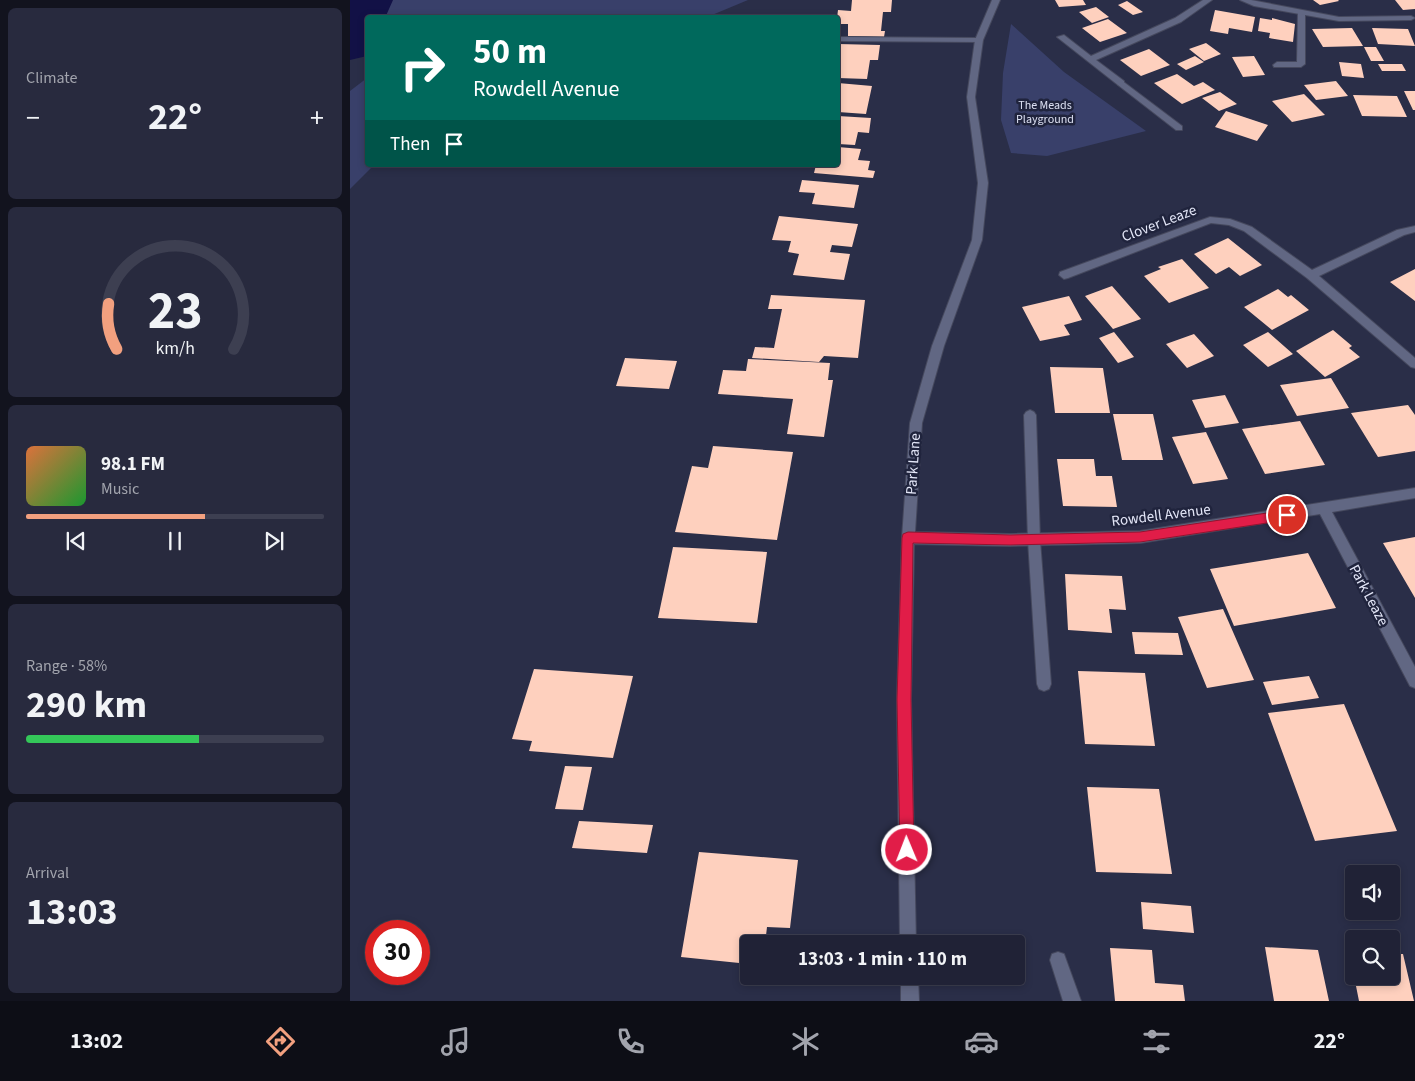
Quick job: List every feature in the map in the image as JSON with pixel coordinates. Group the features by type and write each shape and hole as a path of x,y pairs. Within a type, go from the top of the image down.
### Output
{"street":[{"name":"Park Lane","path":"908,935 904,699 908,538 916,423 938,346 977,240 983,183 971,97 979,40 996,0"},
{"path":"1090,59 1178,20 1208,0"},
{"path":"1244,0 1254,4 1338,19 1414,19"},
{"path":"1277,65 1301,64 1301,12"},
{"path":"1062,37 1179,128"},
{"path":"840,39 979,40"},
{"name":"Clover Leaze","path":"1064,276 1210,220 1230,222 1248,229 1311,275 1415,364"},
{"path":"1311,275 1401,232 1415,229"},
{"path":"1030,415 1034,540 1044,684"},
{"name":"Rowdell Avenue","path":"908,538 1034,540 1140,537 1415,493"},
{"name":"Park Leaze","path":"1324,509 1415,681"},
{"path":"1058,960 1072,1001"},
{"path":"909,985 910,1001"}],"green space":[{"path":"350,0 748,0 712,15 365,15 365,52 350,45"},
{"name":"The Meads Playground","path":"1011,24 1064,72 1146,131 1047,156 1011,153 1001,120 1003,73"},
{"path":"365,80 365,167 372,167 350,189 350,91"}],"building":[{"path":"852,0 892,0 891,12 883,12 881,31 885,31 884,37 848,36 848,24 840,24 840,15 837,15 838,10 851,11"},
{"path":"1055,0 1083,0 1086,5 1059,7"},
{"path":"1313,0 1338,0 1339,1 1320,5"},
{"path":"1395,0 1415,0 1415,9 1403,10"},
{"path":"1127,1 1143,12 1133,15 1118,5"},
{"path":"1096,7 1109,17 1092,23 1079,12"},
{"path":"1215,10 1255,17 1252,32 1229,28 1228,34 1210,31"},
{"path":"1260,18 1272,20 1272,18 1295,24 1293,42 1269,38 1270,33 1258,31"},
{"path":"1108,19 1127,33 1100,42 1082,28"},
{"path":"1352,28 1363,46 1323,47 1312,29"},
{"path":"1372,28 1408,29 1415,46 1378,44"},
{"path":"1206,43 1221,54 1204,61 1189,49"},
{"path":"840,44 880,45 878,60 870,60 867,79 840,78"},
{"path":"1364,47 1376,47 1384,61 1371,61"},
{"path":"1149,49 1170,65 1141,76 1120,60"},
{"path":"1195,56 1204,62 1186,70 1177,64"},
{"path":"1254,56 1265,75 1243,77 1232,57"},
{"path":"1339,62 1361,64 1364,78 1342,76"},
{"path":"1378,64 1402,64 1406,71 1382,71"},
{"path":"1177,74 1194,86 1203,82 1215,90 1182,104 1154,83"},
{"path":"1336,81 1348,96 1316,100 1304,85"},
{"path":"840,83 872,86 866,114 840,112"},
{"path":"1404,91 1415,91 1415,110 1413,110"},
{"path":"1220,92 1237,104 1219,111 1202,98"},
{"path":"1304,94 1325,115 1292,122 1272,101"},
{"path":"1353,95 1397,96 1407,117 1362,116"},
{"path":"1226,111 1268,125 1257,141 1215,127"},
{"path":"840,116 871,118 869,133 858,132 855,145 840,144"},
{"path":"840,147 861,149 858,160 870,161 868,170 875,171 873,178 814,173 816,167 840,167"},
{"path":"802,180 859,185 854,208 812,204 815,193 799,192"},
{"path":"779,216 858,224 852,247 832,245 830,252 850,254 844,280 793,275 799,254 788,252 791,241 772,240"},
{"path":"1228,238 1262,265 1240,276 1229,267 1216,274 1194,254"},
{"path":"1182,259 1209,288 1169,303 1144,276 1161,269 1158,267"},
{"path":"1415,269 1415,301 1390,282"},
{"path":"1112,286 1141,319 1113,329 1085,296"},
{"path":"1278,289 1288,297 1291,295 1309,310 1272,330 1244,307"},
{"path":"771,295 865,300 858,358 824,356 819,362 752,358 755,347 774,348 782,309 768,309"},
{"path":"1069,296 1082,320 1064,325 1070,335 1040,341 1022,307"},
{"path":"1333,330 1352,346 1349,348 1360,357 1325,377 1296,351"},
{"path":"1114,332 1134,357 1118,363 1099,338"},
{"path":"1268,332 1293,354 1268,367 1243,345"},
{"path":"1194,334 1214,356 1187,368 1166,344"},
{"path":"625,358 677,361 669,389 616,386"},
{"path":"748,359 830,363 828,380 833,380 824,437 787,434 793,399 718,394 723,370 746,371"},
{"path":"1050,367 1103,368 1110,413 1055,413"},
{"path":"1331,378 1349,408 1297,416 1280,385"},
{"path":"1225,395 1239,423 1205,428 1192,400"},
{"path":"1408,405 1415,415 1415,451 1378,457 1351,413"},
{"path":"1113,414 1153,414 1163,460 1122,460"},
{"path":"1300,421 1325,465 1265,474 1242,429"},
{"path":"1206,432 1228,479 1193,484 1172,437"},
{"path":"713,446 793,452 777,540 675,532 692,466 708,468"},
{"path":"1057,459 1094,459 1096,476 1112,476 1117,507 1063,506"},
{"path":"1415,537 1415,598 1383,543"},
{"path":"673,547 767,552 757,623 658,618"},
{"path":"1308,553 1336,608 1234,626 1210,569"},
{"path":"1065,574 1122,576 1126,610 1109,609 1112,633 1068,630"},
{"path":"1223,609 1254,680 1207,688 1178,617"},
{"path":"1132,632 1178,633 1183,655 1135,654"},
{"path":"534,669 633,676 613,758 529,751 532,741 512,739"},
{"path":"1078,671 1145,673 1155,746 1085,744"},
{"path":"1309,676 1319,698 1272,705 1263,682"},
{"path":"1344,704 1397,831 1315,841 1268,713"},
{"path":"565,766 592,767 583,810 555,809"},
{"path":"1087,787 1159,789 1172,874 1096,872"},
{"path":"579,821 653,825 647,853 572,848"},
{"path":"699,852 798,860 790,928 767,927 766,935 740,935 740,963 681,957"},
{"path":"1141,902 1191,906 1194,933 1143,929"},
{"path":"1265,947 1318,950 1329,1001 1274,1001"},
{"path":"1110,948 1152,950 1155,983 1183,985 1185,1001 1115,1001"},
{"path":"1400,954 1403,954 1414,1001 1359,1001 1356,985 1400,985"}],"waterway":[{"path":"350,46 370,0"}],"route":[{"path":"907,850 904,699 908,538 1010,540 1140,537 1287,515"}]}
